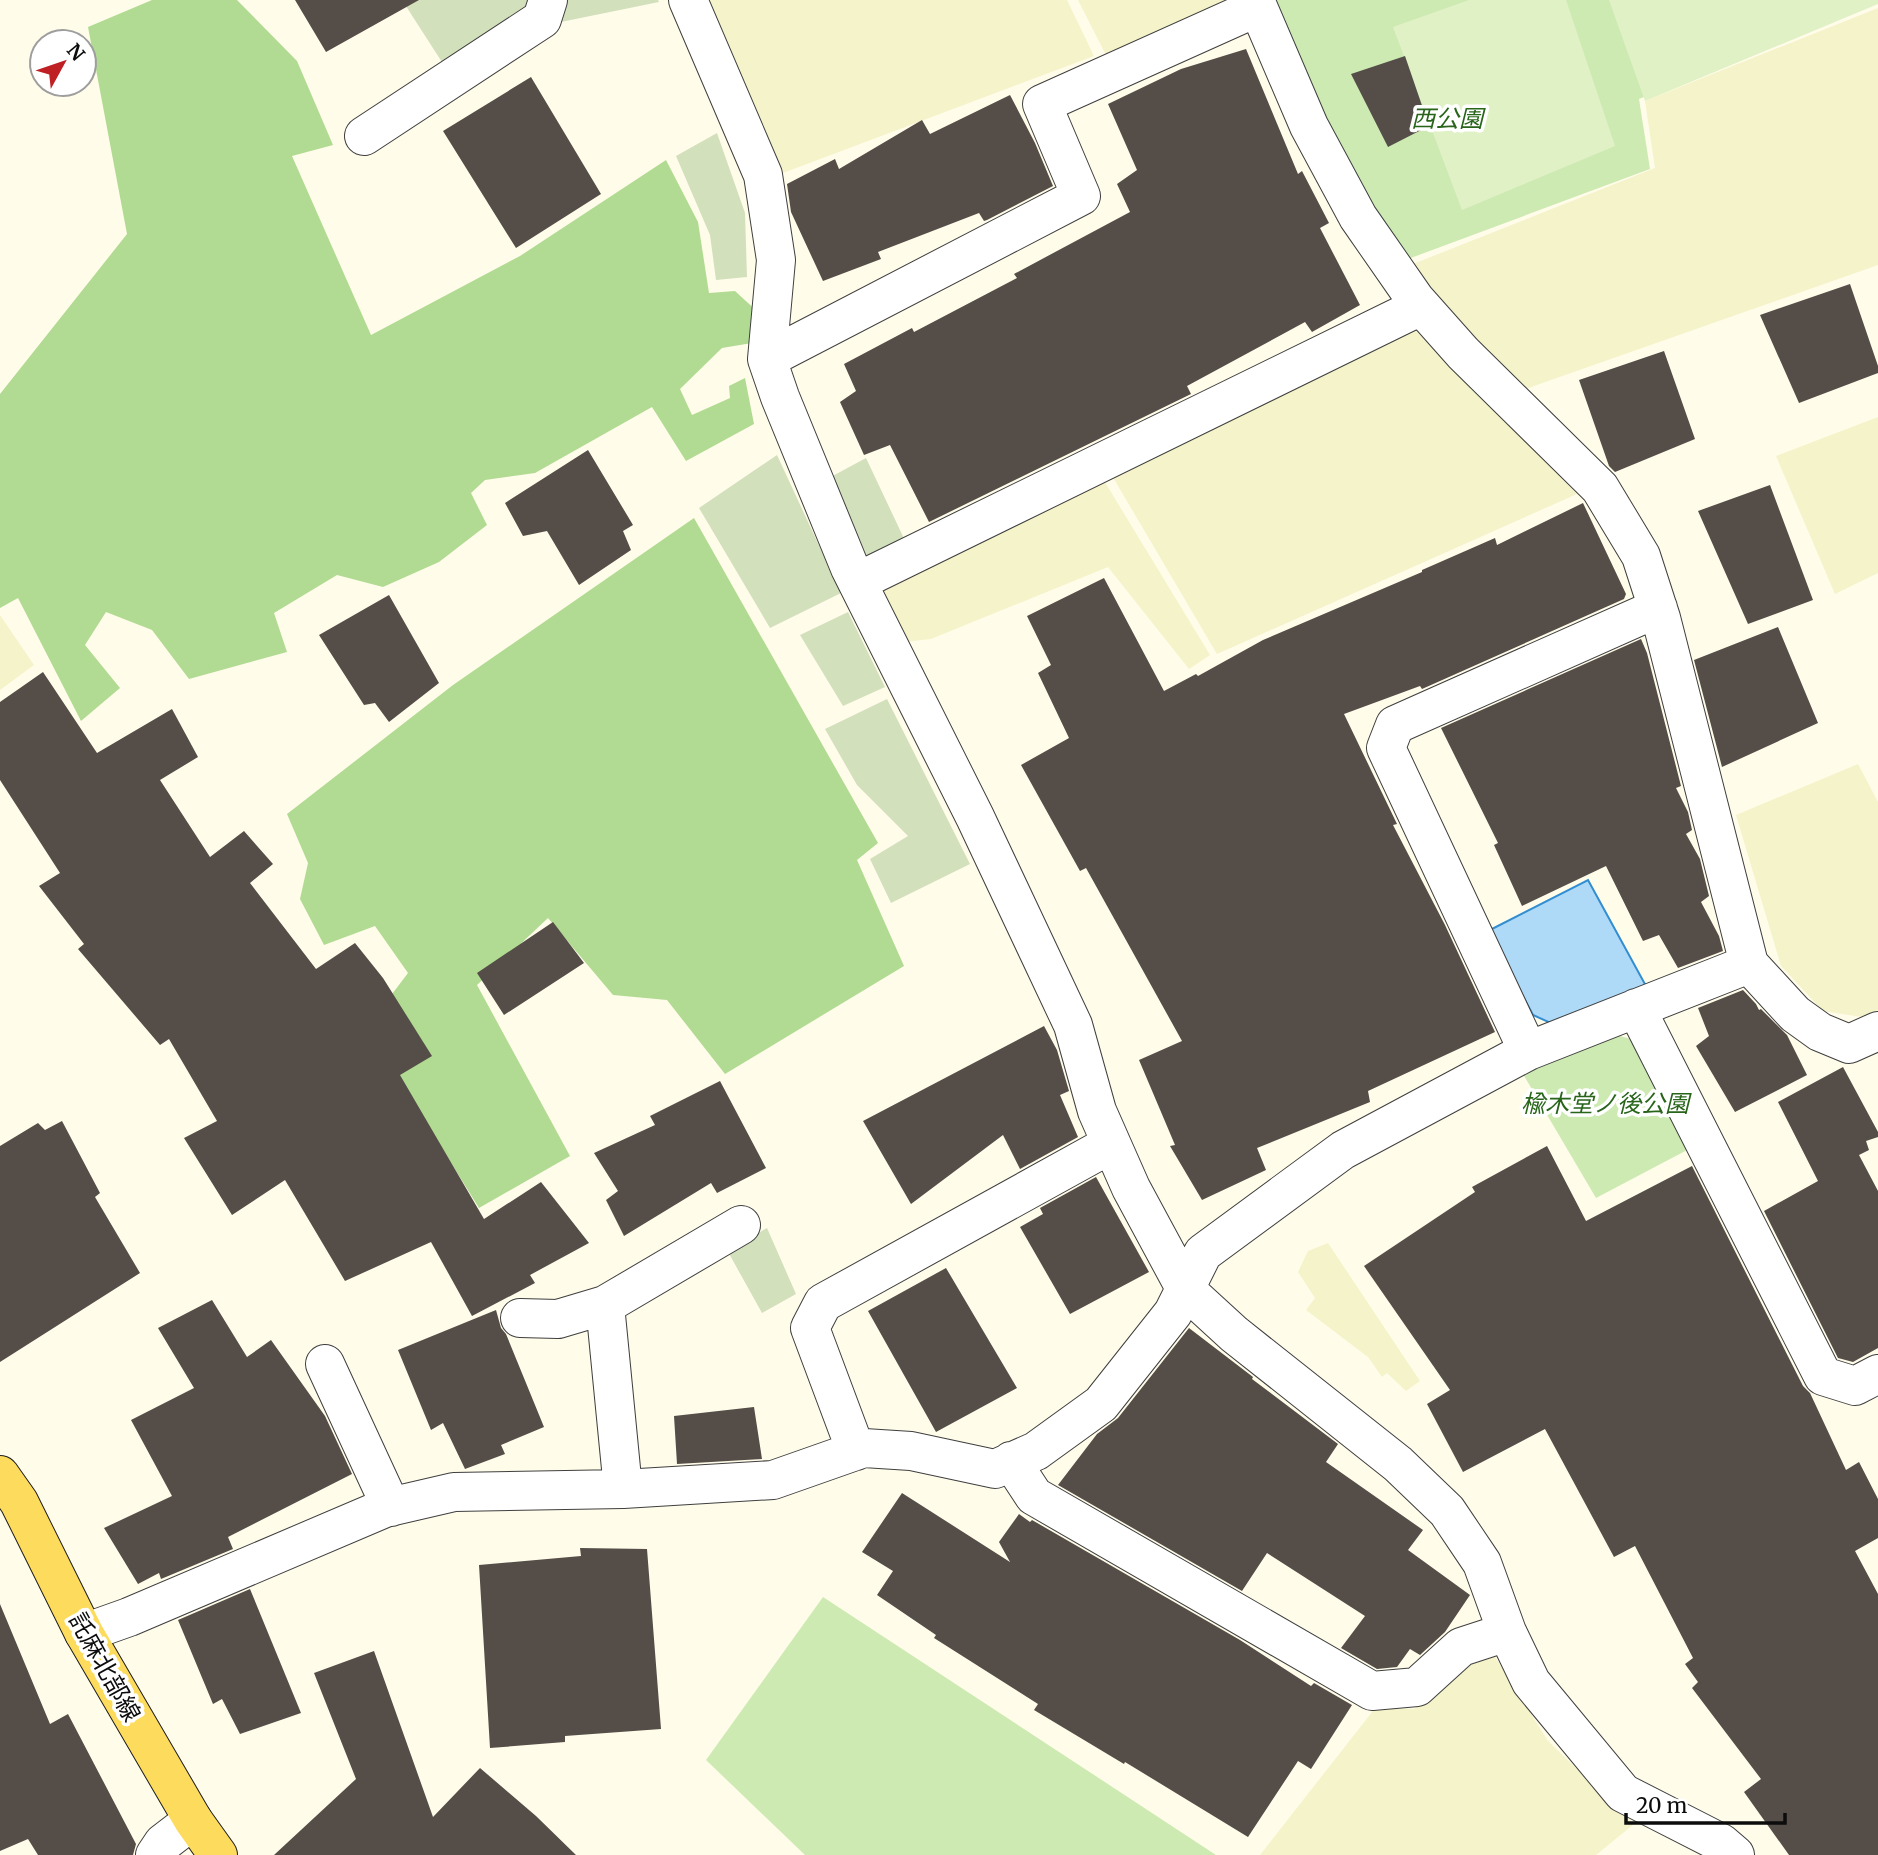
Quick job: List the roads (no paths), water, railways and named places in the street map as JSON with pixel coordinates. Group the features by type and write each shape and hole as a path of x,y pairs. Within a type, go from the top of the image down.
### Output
{"main road":[{"name":"託麻北部線","path":"0,1475 19,1502 84,1633 193,1820 218,1855"}],"street":[{"path":"364,135 542,19 548,0"},
{"path":"688,0 763,175 776,260 767,359 785,410 850,568 975,817 1073,1025 1097,1111 1131,1188 1186,1290 1234,1334 1398,1464 1447,1511 1482,1563 1507,1632 1531,1682 1623,1793 1721,1843 1735,1855"},
{"path":"767,359 1081,196 1042,104 1256,4 1309,126 1358,217 1421,306 1463,353 1600,488 1641,556 1658,608 1749,964 1796,1014 1820,1032 1849,1044 1877,1035"},
{"path":"857,582 1421,306"},
{"path":"1528,1051 1386,748 1395,726 1658,608"},
{"path":"84,1633 129,1617 391,1507 454,1492 624,1489 773,1480 864,1448 911,1451 995,1469 1036,1451 1101,1404 1173,1314 1203,1253 1343,1150 1528,1051 1749,964"},
{"path":"1636,1008 1824,1376 1855,1386 1878,1374"},
{"path":"856,1451 810,1328 823,1303 1111,1144"},
{"path":"520,1318 558,1319 605,1305 741,1225"},
{"path":"605,1305 624,1489"},
{"path":"325,1364 391,1507"},
{"path":"1012,1461 1034,1496 1372,1691 1417,1687 1461,1647 1507,1632"},
{"path":"155,1855 163,1843 193,1820"}],"water":[{"path":"1588,880 1646,986 1555,1025 1533,1015 1488,931"}],"park label":[{"name":"西公園","path":"1447,118"},
{"name":"楡木堂ノ後公園","path":"1605,1103"}]}
